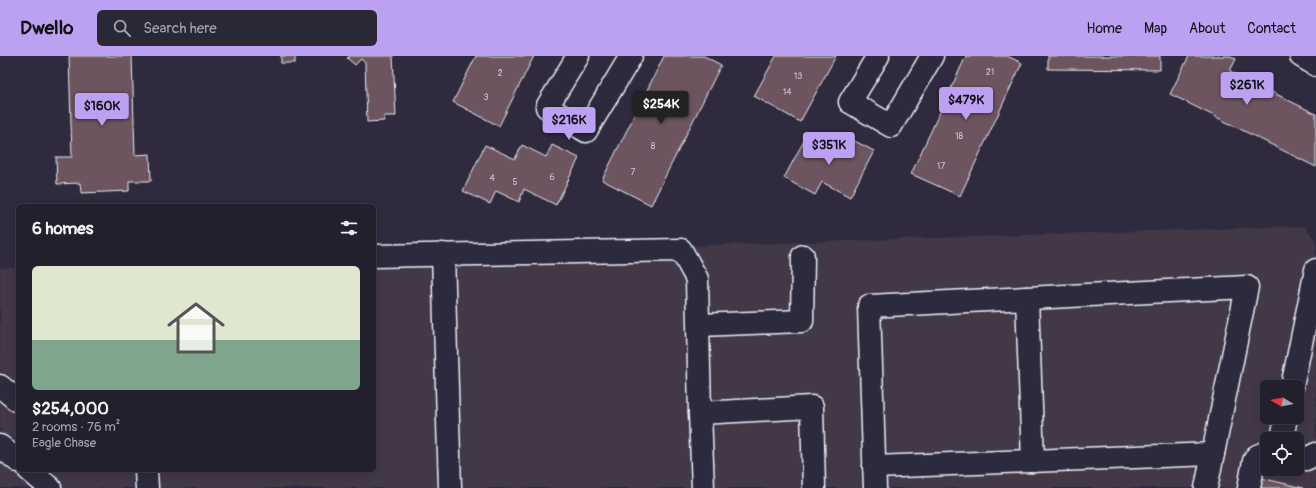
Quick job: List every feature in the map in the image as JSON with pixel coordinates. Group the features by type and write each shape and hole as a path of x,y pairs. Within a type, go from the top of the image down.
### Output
{"street":[{"path":"578,56 547,107 586,131 631,56"},
{"path":"878,56 850,102 891,126 932,56"},
{"path":"1301,56 1316,65"},
{"path":"376,256 680,250 697,279 703,488"},
{"path":"443,254 450,488"},
{"path":"699,325 802,321 803,256"},
{"path":"1293,380 1316,270"},
{"path":"1206,488 1213,454 1247,287 870,306 875,477 1034,461 1213,454"},
{"path":"1027,298 1034,461"},
{"path":"0,386 16,399"},
{"path":"700,413 812,407 814,488"},
{"path":"0,446 16,459"},
{"path":"1304,459 1316,454"},
{"path":"1249,488 1254,461 1256,456 1260,455"},
{"path":"31,472 50,488"},
{"path":"146,472 147,488"}],"shaded area":[{"path":"1304,226 1316,241 1316,488 0,488 0,268 16,267 16,472 376,472 376,256"}],"building":[{"path":"69,56 132,56 135,155 150,154 151,181 129,181 129,191 81,193 80,183 57,184 56,157 72,157"},
{"path":"281,56 295,56 295,63 281,63"},
{"path":"350,56 393,56 396,116 384,116 384,121 367,122 365,63 361,59 355,65 347,58"},
{"path":"476,56 534,56 499,126 453,102"},
{"path":"664,56 704,56 721,65 651,205 602,180"},
{"path":"776,56 836,56 800,122 754,96"},
{"path":"966,56 1007,56 1022,63 960,196 911,174"},
{"path":"1048,56 1160,56 1160,70 1048,69"},
{"path":"1189,56 1231,56 1236,59 1230,71 1316,114 1316,167 1170,94"},
{"path":"807,135 839,152 847,137 874,151 850,197 822,182 815,195 784,178"},
{"path":"485,145 515,159 522,145 546,157 552,145 579,158 556,205 524,189 519,202 496,191 490,204 463,191"},
{"path":"1257,477 1303,488 1255,488"}]}
